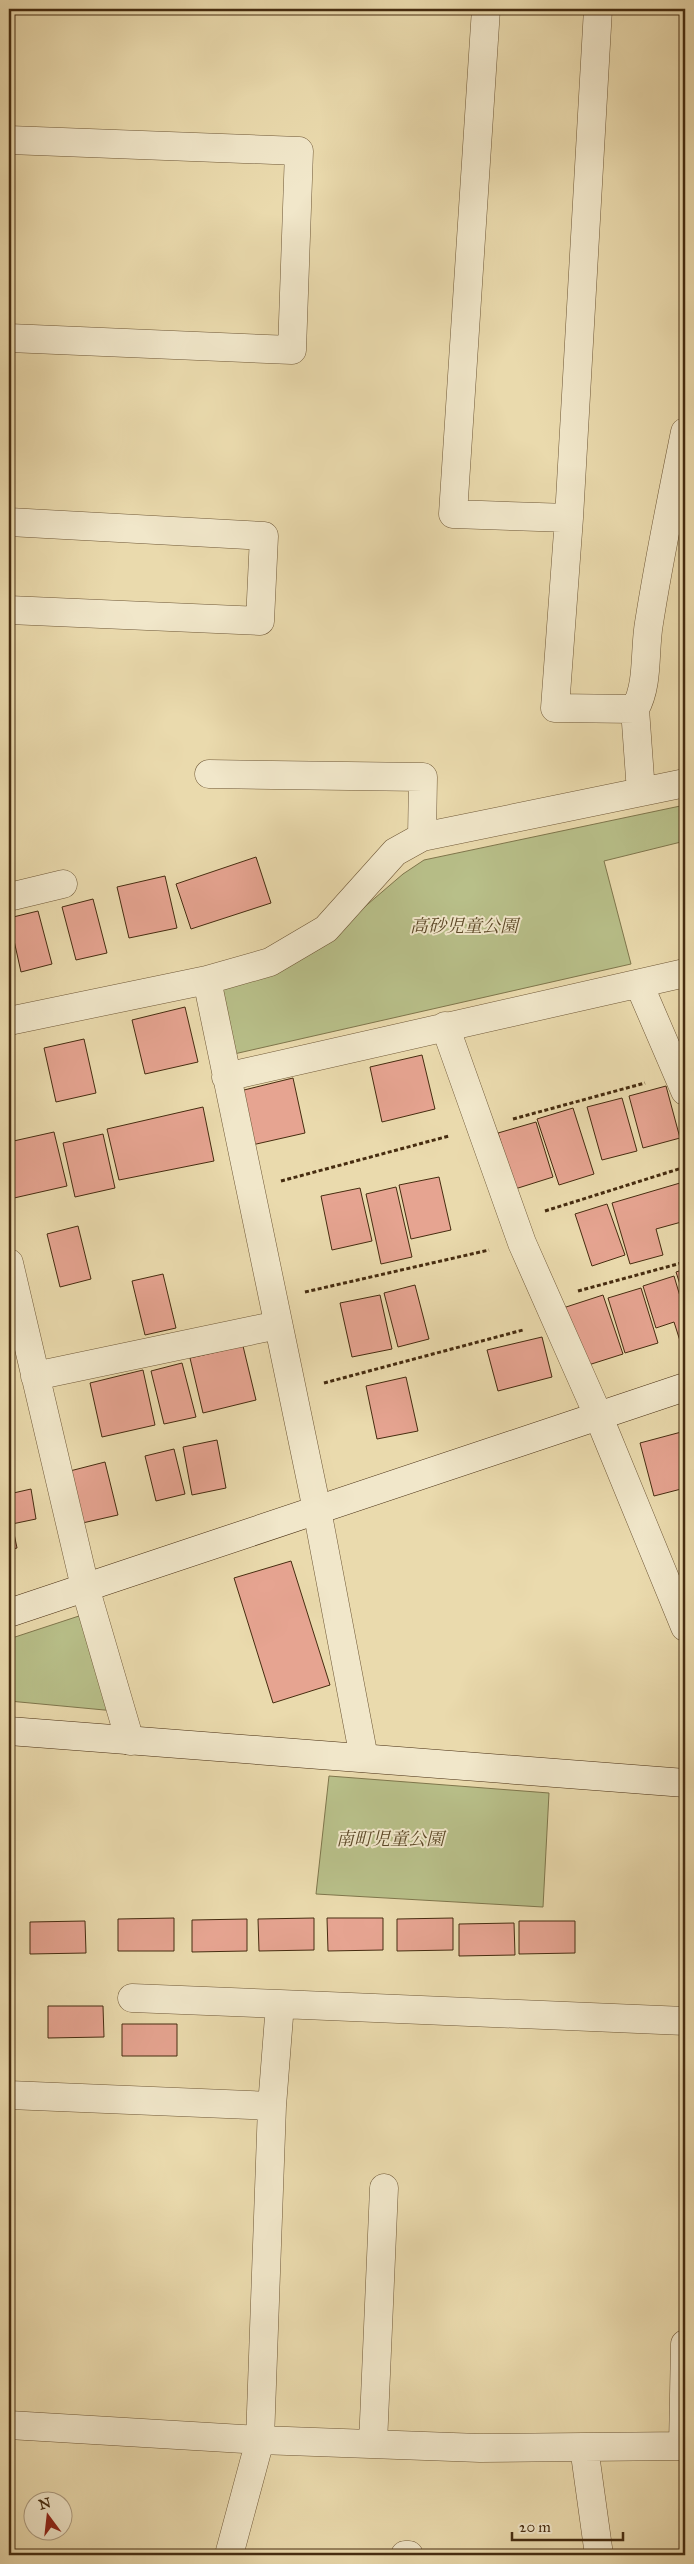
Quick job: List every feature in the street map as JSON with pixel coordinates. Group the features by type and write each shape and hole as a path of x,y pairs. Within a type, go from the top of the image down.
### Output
{"street":[{"path":"486,9 453,514 569,518"},
{"path":"598,9 569,518 556,708 635,709"},
{"path":"9,140 299,151 292,350 9,338"},
{"path":"641,792 635,709 643,695 645,649 659,555 685,432"},
{"path":"9,522 264,536 260,621 9,610"},
{"path":"209,774 423,776 422,837"},
{"path":"9,1021 207,980 270,962 326,929 395,852 422,837 685,783"},
{"path":"9,897 63,884"},
{"path":"226,1077 685,973"},
{"path":"207,980 317,1510 364,1758"},
{"path":"639,984 682,1083"},
{"path":"445,1026 518,1232 598,1416 685,1627"},
{"path":"9,1263 85,1588 130,1741"},
{"path":"35,1376 276,1313"},
{"path":"9,1613 685,1386"},
{"path":"9,1731 685,1783"},
{"path":"132,1998 685,2021"},
{"path":"229,2555 260,2440 272,2106 280,2004"},
{"path":"9,2095 272,2106"},
{"path":"373,2444 384,2188"},
{"path":"9,2425 260,2440 480,2448 684,2446 685,2344"},
{"path":"584,2447 599,2555"}],"path":[{"path":"249,1189 481,1128 682,1083"},
{"path":"276,1313 518,1232 685,1167"},
{"path":"292,1392 551,1310 685,1262"}],"green space":[{"name":"高砂児童公園","path":"685,805 685,841 604,861 631,964 234,1054 215,990 313,951 403,874 424,860"},
{"path":"85,1614 115,1711 9,1701 9,1639"},
{"name":"南町児童公園","path":"329,1776 549,1793 543,1907 316,1894"}],"building":[{"path":"256,857 271,903 191,929 176,884"},
{"path":"165,876 177,928 129,938 117,887"},
{"path":"93,899 107,953 76,960 62,907"},
{"path":"38,911 52,964 21,972 9,918"},
{"path":"185,1007 198,1062 145,1074 132,1020"},
{"path":"84,1039 96,1093 56,1102 44,1048"},
{"path":"422,1055 435,1109 382,1122 370,1067"},
{"path":"293,1078 305,1133 252,1145 240,1091"},
{"path":"666,1086 680,1138 643,1148 629,1096"},
{"path":"622,1098 637,1151 602,1160 587,1107"},
{"path":"203,1107 214,1161 119,1180 107,1129"},
{"path":"573,1108 594,1174 559,1185 537,1119"},
{"path":"536,1122 553,1177 515,1189 498,1133"},
{"path":"54,1132 67,1186 14,1198 9,1177 9,1142"},
{"path":"103,1134 115,1188 75,1197 63,1143"},
{"path":"439,1177 451,1230 411,1239 399,1185"},
{"path":"680,1183 685,1201 685,1221 656,1229 663,1255 630,1264 612,1203"},
{"path":"396,1187 412,1257 381,1264 366,1194"},
{"path":"360,1188 372,1241 332,1250 321,1196"},
{"path":"607,1204 625,1255 592,1266 575,1214"},
{"path":"78,1226 91,1279 60,1287 47,1234"},
{"path":"685,1269 685,1300 676,1272"},
{"path":"163,1274 176,1328 145,1335 132,1281"},
{"path":"674,1276 685,1313 685,1343 681,1344 674,1322 656,1328 643,1286"},
{"path":"415,1285 429,1339 398,1347 384,1293"},
{"path":"641,1288 658,1343 625,1353 608,1298"},
{"path":"380,1295 392,1349 352,1357 340,1303"},
{"path":"603,1295 623,1354 582,1367 563,1308"},
{"path":"542,1337 552,1377 498,1391 487,1350"},
{"path":"243,1346 256,1400 203,1413 190,1358"},
{"path":"182,1363 196,1417 164,1424 151,1371"},
{"path":"143,1370 155,1425 102,1437 90,1383"},
{"path":"406,1377 418,1431 377,1439 366,1386"},
{"path":"685,1431 685,1488 654,1496 640,1443"},
{"path":"217,1440 226,1488 192,1495 183,1447"},
{"path":"174,1449 185,1494 156,1501 145,1456"},
{"path":"105,1462 118,1515 78,1524 66,1472"},
{"path":"31,1489 36,1519 12,1524 17,1548 9,1550 9,1494"},
{"path":"291,1561 330,1685 273,1703 234,1578"},
{"path":"174,1918 174,1951 118,1951 118,1919"},
{"path":"314,1918 314,1950 259,1951 258,1919"},
{"path":"327,1918 383,1918 383,1950 328,1951"},
{"path":"453,1918 453,1950 397,1951 397,1919"},
{"path":"247,1919 247,1951 192,1952 192,1920"},
{"path":"85,1921 86,1953 30,1954 30,1922"},
{"path":"519,1921 575,1921 575,1953 519,1954"},
{"path":"514,1923 515,1955 459,1956 459,1924"},
{"path":"48,2006 103,2006 104,2037 48,2038"},
{"path":"122,2024 177,2024 177,2056 122,2056"}]}
